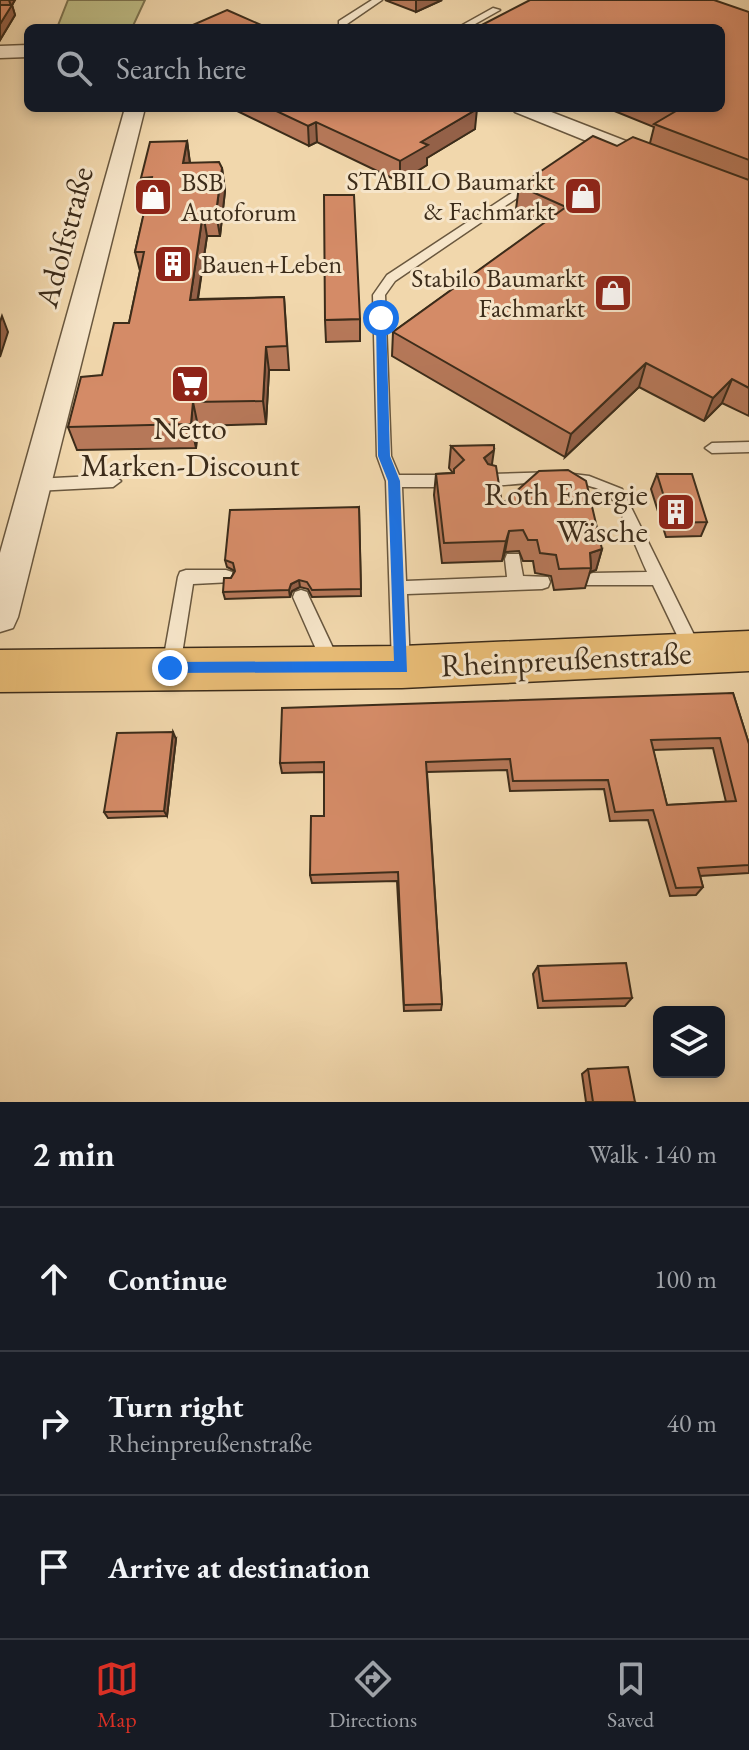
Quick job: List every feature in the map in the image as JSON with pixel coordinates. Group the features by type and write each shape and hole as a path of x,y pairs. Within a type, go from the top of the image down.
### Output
{"main road":[{"name":"Rheinpreußenstraße","path":"0,671 402,667 749,651"}],"street":[{"path":"0,52 24,51"},
{"name":"Adolfstraße","path":"0,617 134,112"},
{"path":"530,112 596,144 676,168"}],"lane":[{"path":"342,24 378,0"},
{"path":"469,24 496,10"},
{"path":"402,667 394,481 384,456 379,295 391,278 550,173"},
{"path":"712,448 749,447"},
{"path":"502,484 586,480 603,483 617,493 693,652"},
{"path":"35,485 113,481"},
{"path":"394,481 451,481"},
{"path":"513,559 516,583"},
{"path":"170,668 186,577 226,577"},
{"path":"593,580 656,578"},
{"path":"398,588 542,582"},
{"path":"301,597 334,668"}],"shaded area":[{"path":"68,0 145,0 134,24 59,24"}],"building":[{"path":"530,0 714,0 749,12 749,160 654,124 674,112 725,112 725,24 484,24"},
{"path":"0,5 12,5 0,24"},
{"path":"227,10 259,24 195,24"},
{"path":"278,112 472,112 421,142 428,145 400,161 316,122 308,126"},
{"name":"Stabilo Baumarkt Fachmarkt","path":"593,136 617,146 633,137 749,180 749,388 732,379 713,398 646,363 571,434 393,332 566,207 519,186"},
{"path":"187,141 183,163 219,162 222,168 216,213 203,213 190,300 284,297 287,346 266,347 263,401 193,402 191,424 68,427 81,377 102,375 114,323 129,323 144,252 135,252 152,177 141,178 150,142"},
{"path":"324,195 354,195 360,319 325,320"},
{"path":"494,445 494,450 484,458 488,464 496,466 502,504 539,471 568,470 586,481 602,549 590,553 591,568 559,569 556,555 540,553 537,540 528,540 523,530 509,531 506,541 444,543 436,474 454,473 454,469 464,460 451,446"},
{"path":"657,474 692,474 707,522 672,523"},
{"path":"359,507 361,589 312,590 307,582 299,580 291,584 289,590 223,592 224,578 231,578 235,571 233,563 225,560 230,510"},
{"path":"733,693 749,744 749,865 698,868 703,887 676,888 653,810 615,812 608,780 513,781 510,759 426,762 442,1004 404,1005 398,872 310,875 311,816 324,816 324,762 280,763 282,708","holes":["720,738 736,801 667,805 651,740"]},
{"path":"173,732 164,811 104,812 117,733"},
{"path":"626,963 632,998 543,1001 538,966"},
{"path":"628,1067 635,1102 593,1102 588,1069"}],"place":[{"name":"STABILO Baumarkt & Fachmarkt","path":"583,196"},
{"name":"BSB Autoforum","path":"153,197"},
{"name":"Bauen+Leben","path":"173,264"},
{"name":"Stabilo Baumarkt Fachmarkt","path":"613,293"},
{"name":"Netto Marken-Discount","path":"190,384"},
{"name":"Roth Energie Wäsche","path":"676,512"}],"route":[{"path":"170,668 402,667 394,481 384,456 381,318"}]}
